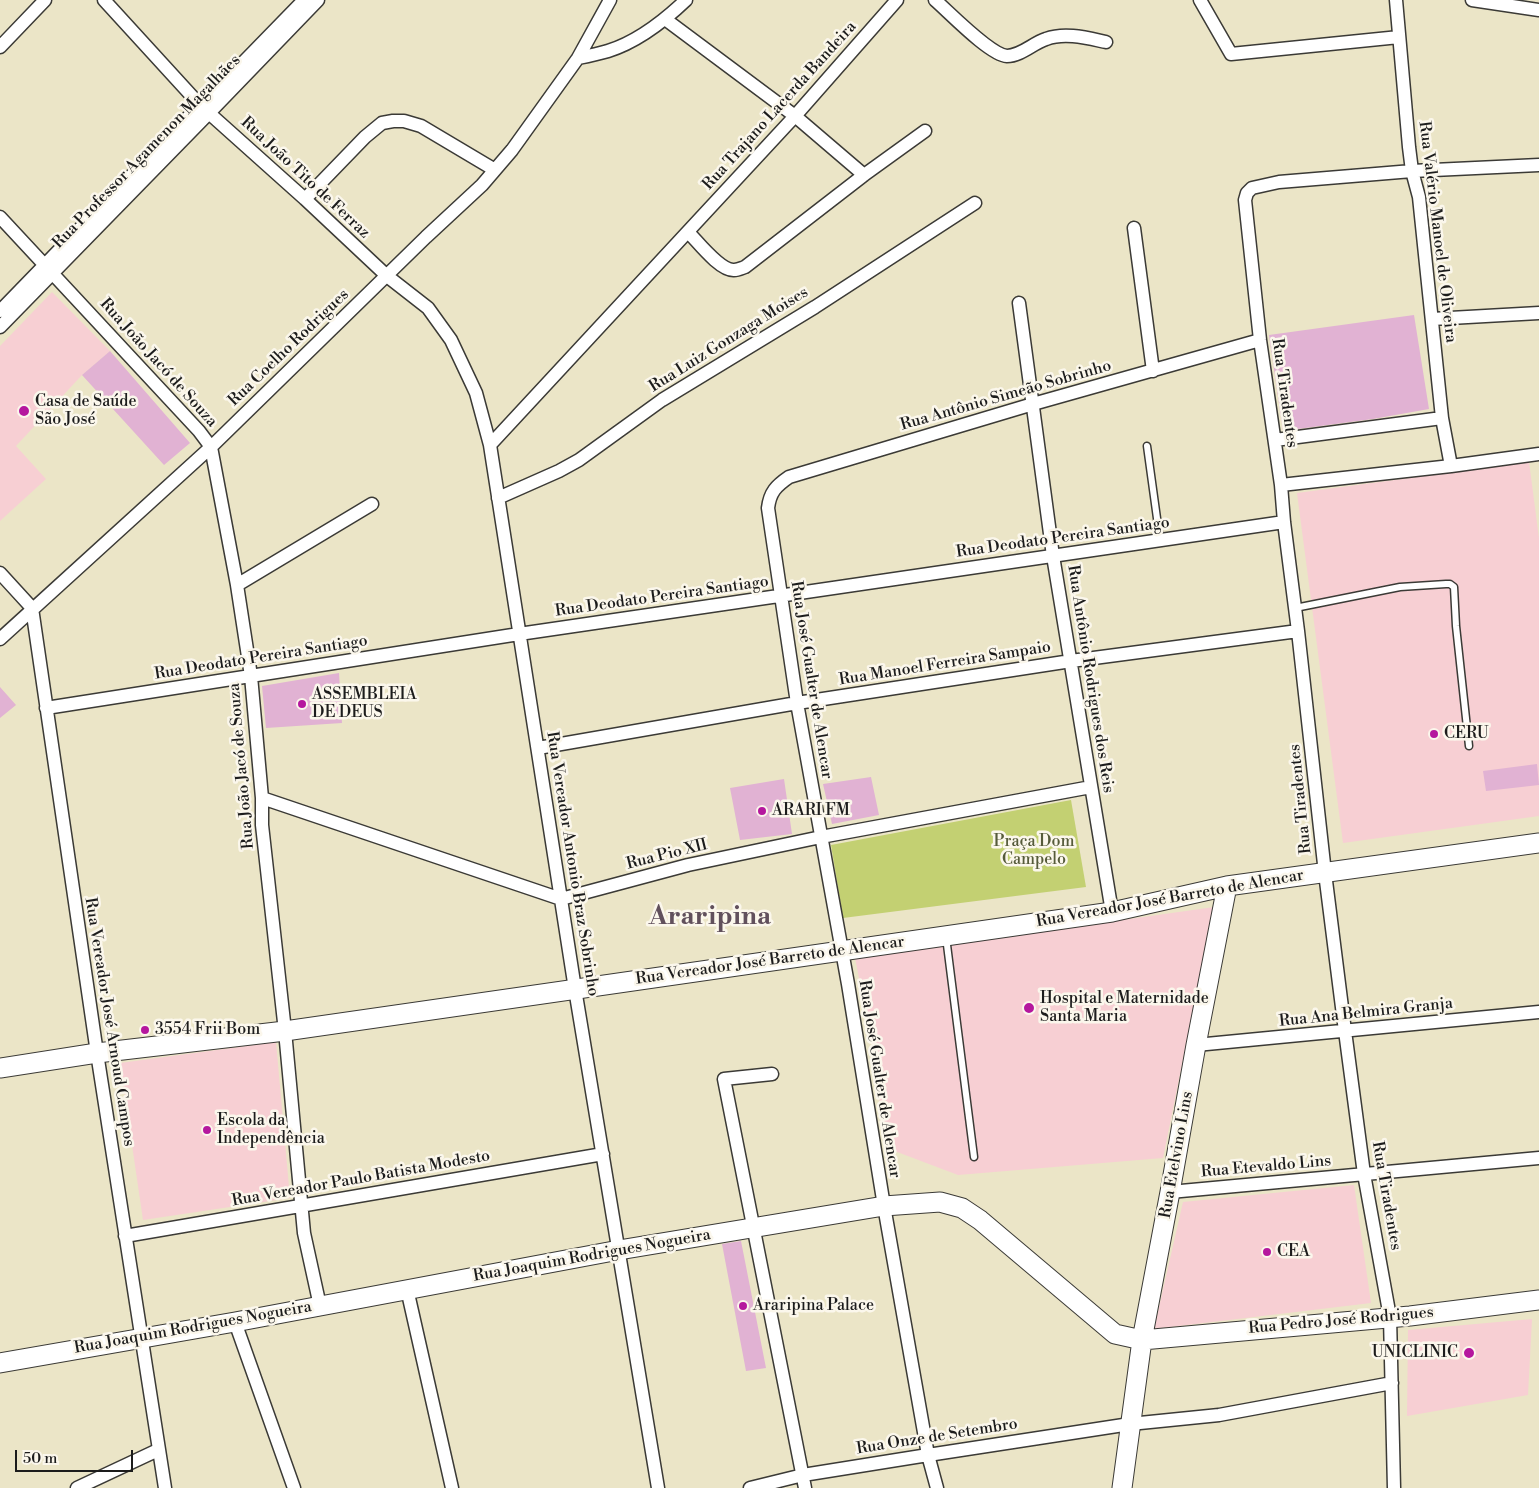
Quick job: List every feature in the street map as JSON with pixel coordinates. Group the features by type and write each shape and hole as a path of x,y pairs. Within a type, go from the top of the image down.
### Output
{"main road":[{"name":"Rua Vereador José Barreto de Alencar","path":"0,1068 97,1052 285,1031 1112,912 1227,886 1539,843"},
{"name":"Rua Etelvino Lins","path":"1122,1488 1142,1340 1227,886"},
{"name":"Rua Joaquim Rodrigues Nogueira","path":"0,1363 235,1322 619,1250 884,1206 940,1202 962,1208 980,1220 1115,1334 1142,1340"},
{"name":"Rua Pedro José Rodrigues","path":"1142,1340 1390,1317 1539,1300"}],"street":[{"path":"0,48 44,0"},
{"name":"Rua João Tito de Ferraz","path":"104,0 205,109 387,276"},
{"name":"Rua Professor Agamenon Magalhães","path":"205,109 231,76 304,0"},
{"name":"Rua Professor Agamenon Magalhães","path":"0,311 49,268 205,109 318,0"},
{"name":"Rua Coelho Rodrigues","path":"0,639 211,447 482,185 512,150 578,58 610,0"},
{"path":"578,58 608,51 626,44 665,19 686,0"},
{"name":"Rua Trajano Lacerda Bandeira","path":"490,445 795,116 897,0"},
{"path":"936,0 985,44 999,54 1007,56 1014,55 1044,39 1054,36 1074,36 1106,42"},
{"path":"1200,0 1231,54 1399,37"},
{"name":"Rua Valério Manoel de Oliveira","path":"1396,0 1412,171 1419,196 1442,418 1451,466"},
{"path":"1472,0 1539,10"},
{"path":"665,19 795,116 864,175"},
{"path":"305,199 366,137 382,123 393,121 404,121 421,126 495,170"},
{"path":"688,232 720,265 727,270 736,271 745,267 925,130"},
{"path":"1412,171 1539,166"},
{"name":"Rua Tiradentes","path":"1394,1488 1390,1317 1364,1174 1345,1031 1281,485 1260,340 1245,200 1247,193 1252,188 1279,182 1412,171"},
{"name":"Rua Luiz Gonzaga Moises","path":"498,498 579,460 662,400 814,307 975,203"},
{"name":"Rua João Jacó de Souza","path":"0,216 199,431 211,447 237,585 251,676 262,798 262,825 285,1031 301,1206 304,1233 320,1306"},
{"path":"1134,228 1153,371"},
{"name":"Rua Professor Agamenon Magalhães","path":"0,327 49,268"},
{"name":"Rua Vereador Antonio Braz Sobrinho","path":"387,276 428,308 451,340 476,393 490,445 518,634 538,748 575,989 658,1488"},
{"name":"Rua Antônio Rodrigues dos Reis","path":"1019,302 1053,556 1112,912"},
{"path":"1432,319 1539,313"},
{"name":"Rua Antônio Simeão Sobrinho","path":"769,497 778,484 789,476 1260,340"},
{"path":"1275,440 1442,418"},
{"path":"1281,485 1539,454"},
{"name":"Rua José Gualter de Alencar","path":"769,497 768,508 798,703 884,1206 928,1454 936,1488"},
{"path":"237,585 372,504"},
{"name":"Rua Deodato Pereira Santiago","path":"46,708 518,634 1284,522"},
{"path":"0,572 32,608"},
{"name":"Rua Vereador José Arnoud Campos","path":"32,608 97,1052 165,1488"},
{"name":"Rua Manoel Ferreira Sampaio","path":"538,748 798,703 1071,662 1298,631"},
{"name":"Rua Pio XII","path":"561,899 688,865 821,837 1091,787"},
{"path":"262,798 561,899"},
{"name":"Rua Ana Belmira Granja","path":"1196,1045 1539,1012"},
{"path":"772,1074 724,1080 804,1482"},
{"name":"Rua Vereador Paulo Batista Modesto","path":"125,1236 603,1154"},
{"name":"Rua Etevaldo Lins","path":"1170,1192 1539,1158"},
{"path":"407,1289 452,1488"},
{"path":"235,1322 294,1488"},
{"name":"Rua Onze de Setembro","path":"750,1488 804,1482 928,1454 1130,1424 1219,1415 1392,1384"},
{"path":"77,1488 158,1450"}],"lane":[{"path":"1147,446 1160,540"},
{"path":"1295,608 1400,587 1446,584 1454,587 1468,746"},
{"path":"946,936 974,1157"}],"shaded area":[{"name":"Casa de Saúde São José","path":"52,292 110,351 82,375 16,446 46,479 0,521 0,346"},
{"name":"CERU","path":"1529,462 1539,538 1539,816 1343,843 1297,493"},
{"name":"Hospital e Maternidade Santa Maria","path":"1214,907 1163,1158 958,1175 884,1147 875,1058 855,958"},
{"name":"Escola da Independência","path":"276,1042 290,1198 143,1220 120,1063"},
{"name":"CEA","path":"1354,1185 1371,1303 1154,1329 1183,1202"},
{"name":"UNICLINIC","path":"1532,1319 1528,1395 1407,1416 1408,1330"}],"green space":[{"name":"Praça Dom Campelo","path":"1071,800 1086,887 843,918 831,845"}],"building":[{"path":"1414,315 1429,409 1373,419 1283,431 1269,335"},
{"path":"110,351 190,443 164,465 82,375"},
{"name":"ASSEMBLEIA DE DEUS","path":"339,673 342,723 266,728 262,686"},
{"path":"0,687 16,705 0,718"},
{"path":"1537,764 1539,785 1486,791 1483,771"},
{"path":"871,777 879,815 832,824 823,784"},
{"name":"ARARI FM","path":"784,779 792,834 740,840 730,788"},
{"name":"Araripina Palace","path":"741,1241 766,1368 746,1371 722,1244"}],"place":[{"name":"Casa de Saúde São José","path":"24,411"},
{"name":"ASSEMBLEIA DE DEUS","path":"302,704"},
{"name":"CERU","path":"1434,734"},
{"name":"ARARI FM","path":"762,811"},
{"name":"Hospital e Maternidade Santa Maria","path":"1029,1008"},
{"name":"3554 Frii Bom","path":"145,1030"},
{"name":"Escola da Independência","path":"207,1130"},
{"name":"CEA","path":"1267,1252"},
{"name":"Araripina Palace","path":"743,1306"},
{"name":"UNICLINIC","path":"1469,1353"}],"district":[{"name":"Araripina","path":"710,918"}]}
